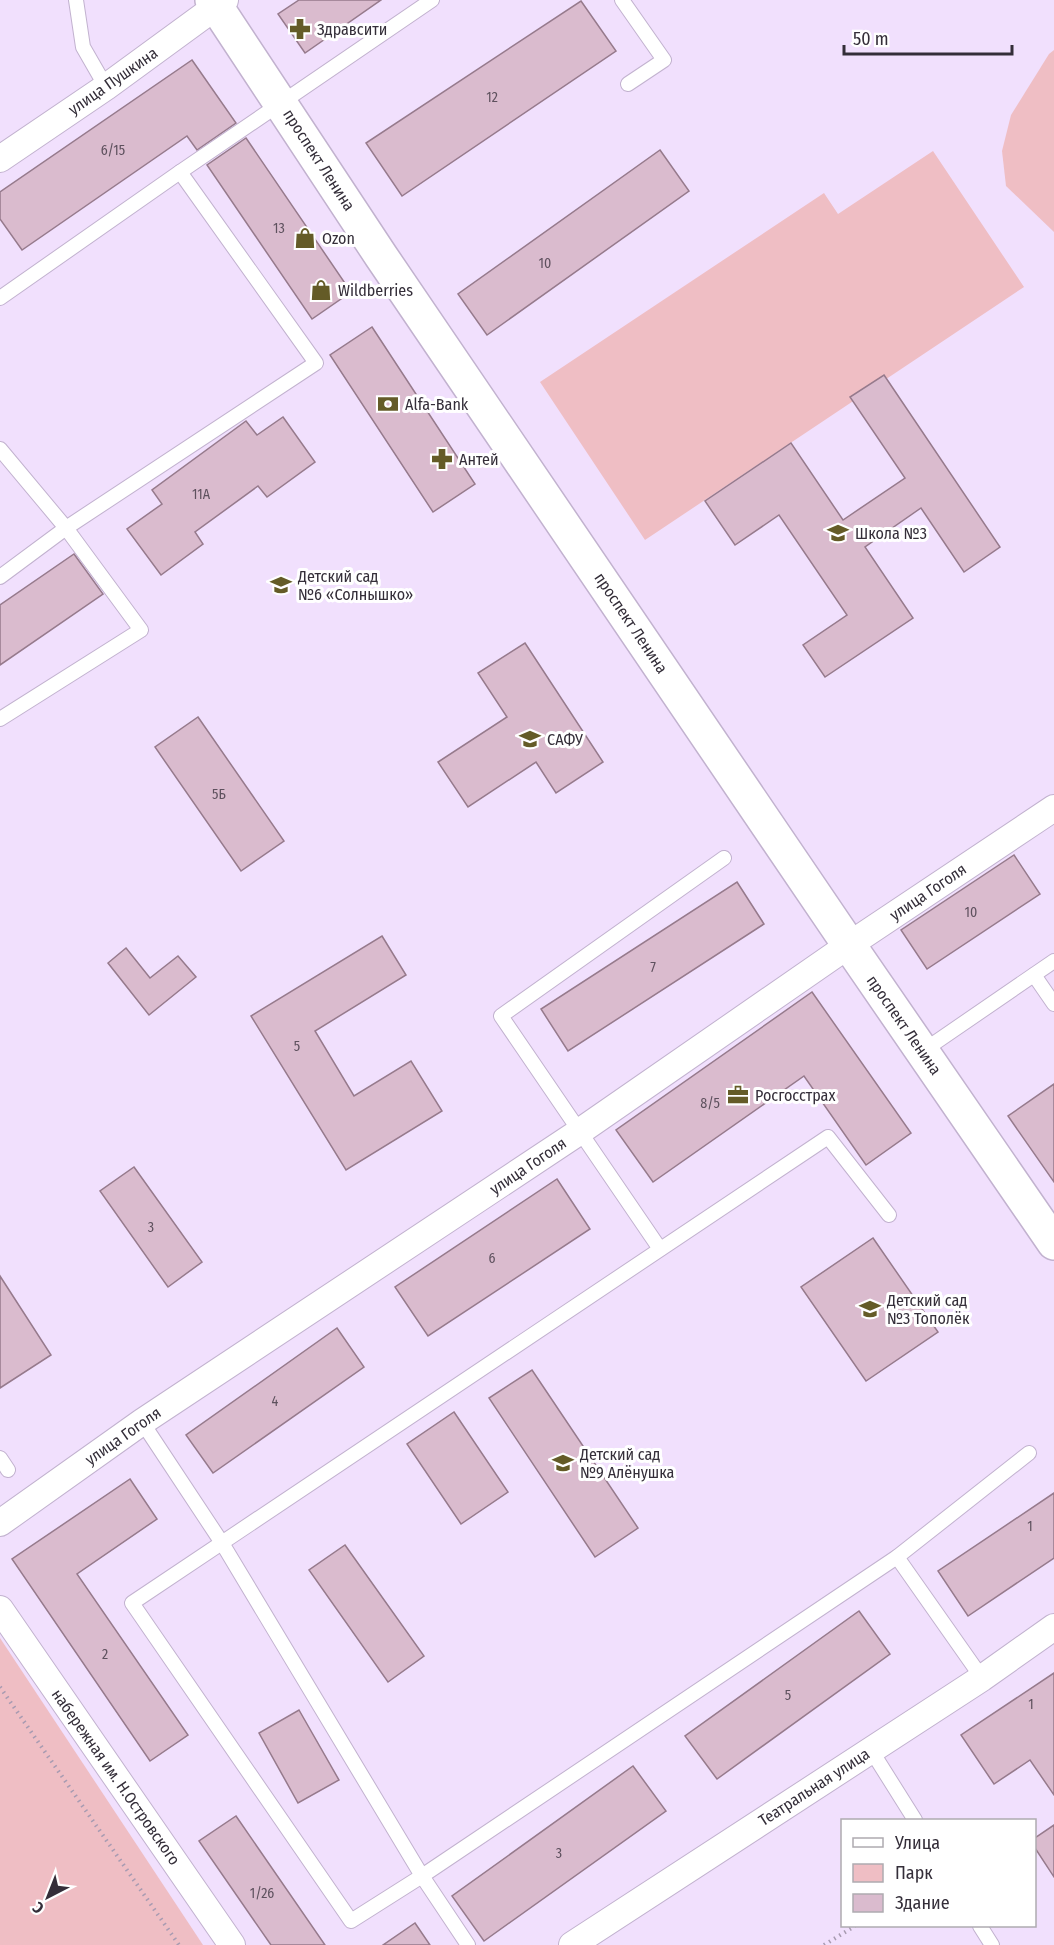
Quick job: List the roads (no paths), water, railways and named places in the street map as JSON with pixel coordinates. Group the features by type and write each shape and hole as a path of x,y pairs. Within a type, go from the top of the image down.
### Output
{"street":[{"name":"улица Пушкина","path":"0,159 106,87 218,2"},
{"name":"проспект Ленина","path":"218,2 381,256 1054,1243"},
{"name":"улица Гоголя","path":"0,1523 142,1422 579,1132 849,945 1054,808"},
{"name":"набережная им. Н.Островского","path":"0,1609 232,1945"},
{"name":"Театральная улица","path":"572,1945 982,1678 1054,1627"}],"lane":[{"path":"76,0 83,47 106,87"},
{"path":"0,298 432,0"},
{"path":"622,0 664,60 628,84"},
{"path":"0,577 66,528 316,363 180,172"},
{"path":"0,449 66,528 141,630 0,719"},
{"path":"660,1249 501,1016 724,858"},
{"path":"923,1052 1054,961"},
{"path":"1034,975 1054,1004"},
{"path":"889,1215 828,1137 132,1603 351,1921 422,1876 897,1557 1029,1453"},
{"path":"142,1422 222,1543 422,1876 468,1945"},
{"path":"897,1557 982,1678"},
{"path":"871,1750 914,1819"},
{"path":"981,1927 992,1945"}],"place":[{"name":"Здравсити","path":"300,29"},
{"name":"Ozon","path":"305,238"},
{"name":"Wildberries","path":"321,290"},
{"name":"Alfa-Bank","path":"388,404"},
{"name":"Антей","path":"442,459"},
{"name":"Школа №3","path":"838,533"},
{"name":"Детский сад №6 «Солнышко»","path":"281,585"},
{"name":"САФУ","path":"530,739"},
{"name":"Росгосстрах","path":"738,1095"},
{"name":"Детский сад №3 Тополёк","path":"870,1309"},
{"name":"Детский сад №9 Алёнушка","path":"563,1463"}]}
